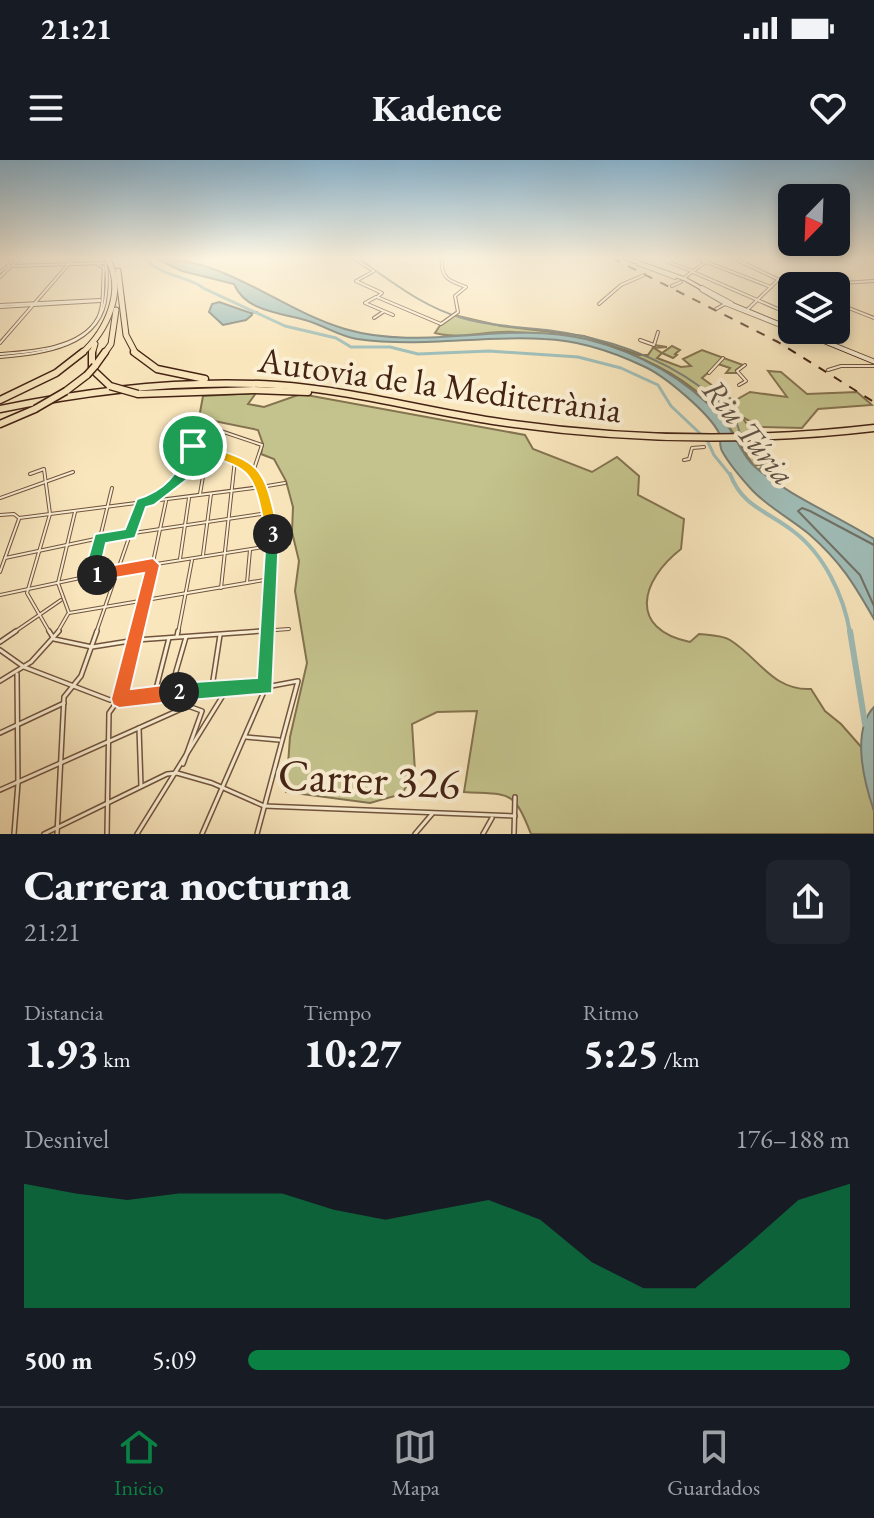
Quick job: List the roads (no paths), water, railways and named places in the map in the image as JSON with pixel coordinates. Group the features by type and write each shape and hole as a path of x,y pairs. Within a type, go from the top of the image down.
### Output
{"highway":[{"path":"115,289 112,312 91,352 89,363 93,374 107,385 138,394 254,390 308,392"},
{"path":"0,424 66,391 95,366 111,344 115,331 117,289"},
{"path":"120,289 127,340 140,358 160,370 184,376 255,384"},
{"path":"0,400 64,366 102,332"},
{"name":"Autovia de la Mediterrània","path":"0,411 133,387 255,384 329,391 528,426 684,440"},
{"name":"Autovia de la Mediterrània","path":"0,411 153,389 247,387 308,392 528,430 684,440 776,439 874,430"}],"main road":[{"path":"701,289 778,322"},
{"path":"832,344 874,363"}],"street":[{"path":"0,343 47,289"},
{"path":"0,355 33,352 77,335 95,323 103,289"},
{"path":"374,289 382,293 365,303 393,315"},
{"path":"377,297 441,324 455,314 455,296 463,289"},
{"path":"599,304 616,289"},
{"path":"700,289 725,304 874,363"},
{"path":"702,289 778,322"},
{"path":"731,289 778,310"},
{"path":"748,310 769,289"},
{"path":"0,306 103,300"},
{"path":"716,309 725,304"},
{"path":"850,309 874,318"},
{"path":"374,318 384,311"},
{"path":"640,340 654,345 658,332"},
{"path":"833,344 874,363"},
{"path":"709,373 723,358"},
{"path":"828,370 874,363"},
{"path":"739,385 746,381 737,371 745,365"},
{"path":"200,424 262,445 253,472"},
{"path":"166,454 174,440 235,459 253,472 262,484 273,525 266,687 202,834"},
{"path":"150,501 186,473 193,446"},
{"path":"684,460 689,459 692,448 704,447"},
{"path":"200,495 208,451"},
{"path":"221,589 231,519 235,459"},
{"path":"30,474 44,469 50,514 28,589 54,639 92,647 136,640 289,629"},
{"path":"0,498 73,472"},
{"path":"0,515 14,514 19,518 285,483"},
{"path":"90,576 112,488"},
{"path":"203,557 211,494"},
{"path":"180,560 190,496"},
{"path":"107,834 109,713 119,699 136,640 166,500"},
{"path":"57,834 64,697 81,676 141,502"},
{"path":"69,613 58,583 76,511"},
{"path":"5,558 100,538 268,513"},
{"path":"0,572 19,518"},
{"path":"0,595 118,570 289,543"},
{"path":"247,584 250,549"},
{"path":"177,638 192,559"},
{"path":"69,613 271,579"},
{"path":"0,642 62,600"},
{"path":"0,681 17,674 54,639 69,613"},
{"path":"212,688 220,635"},
{"path":"170,693 186,637"},
{"path":"155,695 169,638"},
{"path":"0,650 24,667 110,700 212,688 266,687 298,681 257,834"},
{"path":"14,834 18,783 17,674"},
{"path":"138,834 228,687"},
{"path":"0,733 64,703"},
{"path":"0,790 188,706 201,710 183,764"},
{"path":"138,728 141,787"},
{"path":"245,737 282,740"},
{"path":"44,834 177,773"},
{"name":"Carrer 326","path":"177,773 264,806 515,816"},
{"path":"514,834 515,797"},
{"path":"415,834 432,814"},
{"path":"483,834 493,816"}],"water":[{"path":"237,289 258,289 321,320 374,335 404,338 556,334 605,344 660,368 707,403 726,423 755,467 798,496 874,539 874,619 830,554 809,534 758,496 740,476 722,451 719,433 706,415 674,386 643,366 595,347 557,340 520,338 405,342 350,338 312,322 264,310"},
{"path":"219,302 252,315 246,320 223,325 209,312 212,304"},
{"path":"874,707 874,811 864,772 861,743 867,717"}],"waterway":[{"path":"206,289 285,326 336,338 351,347 390,347 418,354 489,351 578,357 621,368 658,385 671,406 707,440 714,455 731,476"},
{"name":"Riu Túria","path":"403,289 462,318 588,337 648,357 685,376 720,402 735,419 740,434"},
{"path":"251,313 257,312"},
{"name":"Riu Túria","path":"743,439 762,467 759,469"},
{"path":"731,476 748,501 793,531 814,551 838,591 850,633"},
{"path":"850,631 865,724"}],"railway":[{"path":"674,289 778,342 874,402"}]}
